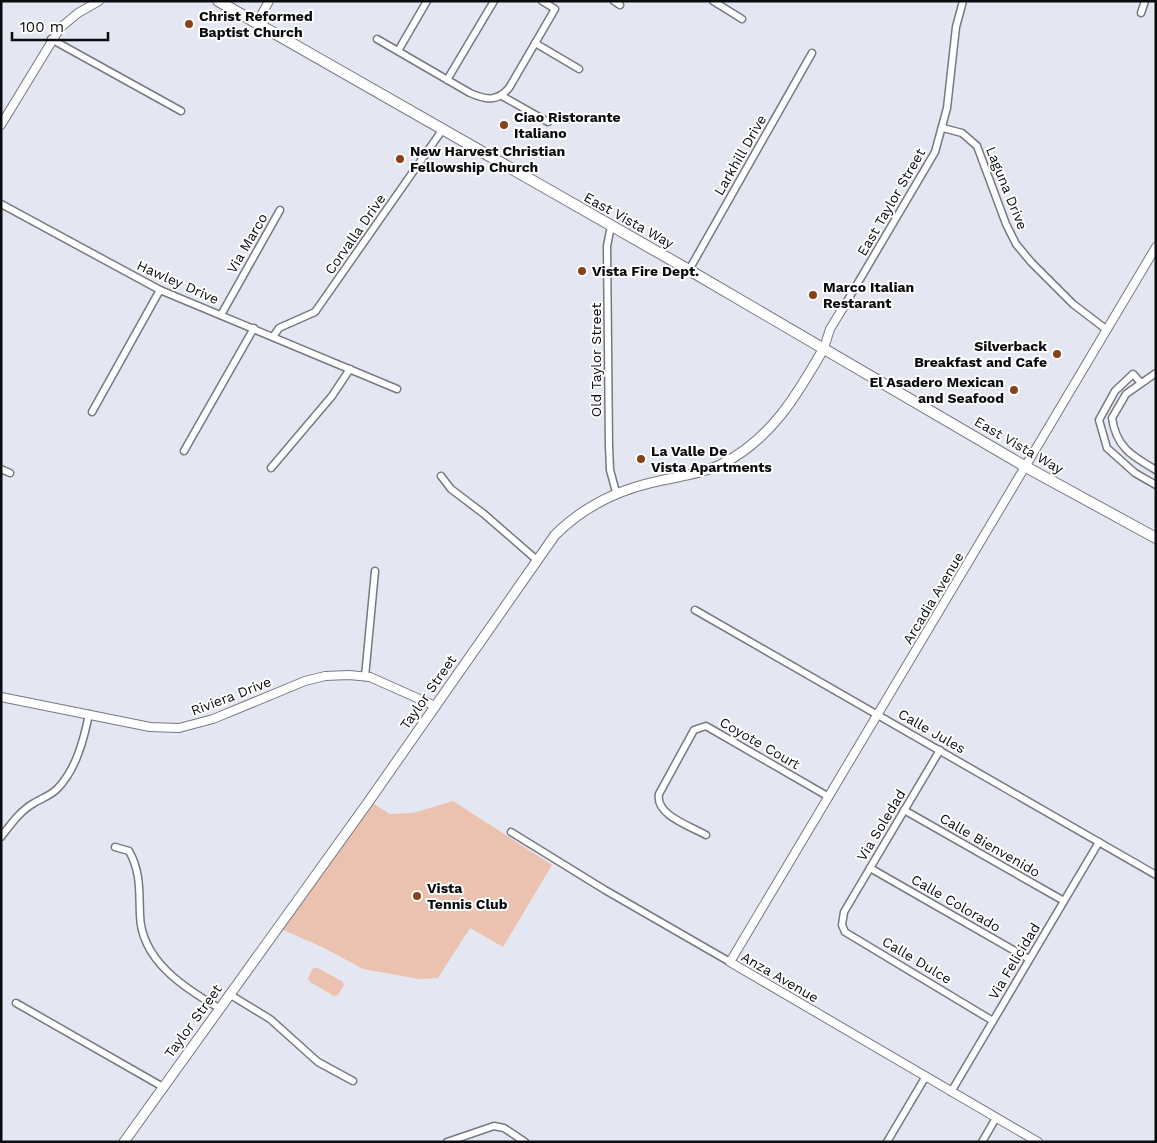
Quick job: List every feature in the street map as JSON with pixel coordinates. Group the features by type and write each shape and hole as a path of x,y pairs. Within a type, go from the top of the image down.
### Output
{"main road":[{"name":"East Vista Way","path":"218,1 689,270 1026,466 1156,538"},
{"name":"Taylor Street","path":"124,1142 369,801 555,535 566,524 599,501 616,492 720,465 757,441 785,412 824,348"}],"street":[{"path":"1,125 51,40 68,20 99,1"},
{"path":"257,23 269,1"},
{"path":"398,51 427,1"},
{"path":"447,80 494,1"},
{"path":"502,96 555,9 542,1"},
{"path":"713,1 742,19"},
{"name":"East Taylor Street","path":"824,348 830,329 914,191 935,152 943,128 952,78 956,28 963,1"},
{"path":"1141,13 1145,1"},
{"path":"377,39 447,80 484,99 502,96 548,122"},
{"path":"51,40 181,110"},
{"path":"535,43 579,69"},
{"name":"Larkhill Drive","path":"689,270 812,53"},
{"name":"Laguna Drive","path":"943,128 962,132 977,146 1006,224 1016,244 1031,262 1073,304 1107,330"},
{"name":"Corvalla Drive","path":"273,337 279,328 315,312 443,129"},
{"name":"Hawley Drive","path":"1,204 160,290 397,389"},
{"name":"Via Marco","path":"220,315 280,210"},
{"name":"Old Taylor Street","path":"611,226 607,246 609,446 610,470 616,492"},
{"name":"Arcadia Avenue","path":"730,962 1156,247"},
{"path":"92,412 160,290"},
{"path":"184,451 254,328"},
{"path":"271,468 332,396 350,369"},
{"path":"1156,373 1126,394 1112,420 1118,440 1140,461 1156,470"},
{"path":"1141,383 1134,374 1121,384 1099,420 1107,448 1135,473 1156,485"},
{"path":"1,469 10,473"},
{"path":"441,476 452,489 538,560"},
{"path":"365,677 375,571"},
{"name":"Calle Jules","path":"695,610 1156,875"},
{"name":"Riviera Drive","path":"1,697 150,727 180,728 213,719 305,681 325,676 365,677 435,706"},
{"path":"1,837 16,818 32,804 54,792 67,776 85,733 89,714"},
{"name":"Coyote Court","path":"706,835 662,810 658,801 659,794 694,730 700,727 706,726 829,797"},
{"name":"Via Soledad","path":"844,912 940,750"},
{"name":"Calle Bienvenido","path":"904,810 1064,901"},
{"name":"Anza Avenue","path":"511,832 605,890 1038,1142"},
{"name":"Via Felicidad","path":"951,1092 1099,842"},
{"path":"115,847 129,851 135,862 140,883 140,918 145,942 152,956 177,980 219,1008"},
{"name":"Calle Colorado","path":"870,868 1030,960"},
{"name":"Calle Dulce","path":"844,912 842,925 844,932 993,1021"},
{"path":"229,994 270,1019 318,1062 353,1081"},
{"path":"16,1003 163,1087"},
{"path":"887,1142 926,1076"},
{"path":"982,1142 996,1118"},
{"path":"446,1142 494,1126 504,1128 525,1142"}],"shaded area":[{"name":"Vista Tennis Club","path":"369,801 390,814 413,813 453,801 552,865 503,947 470,928 438,978 419,979 363,969 324,948 279,928"},
{"path":"313,968 318,968 343,982 344,985 338,995 334,996 310,982 308,978"}],"place":[{"name":"Christ Reformed Baptist Church","path":"189,24"},
{"name":"Ciao Ristorante Italiano","path":"504,125"},
{"name":"New Harvest Christian Fellowship Church","path":"400,159"},
{"name":"Vista Fire Dept.","path":"582,271"},
{"name":"Marco Italian Restarant","path":"813,295"},
{"name":"Silverback Breakfast and Cafe","path":"1057,354"},
{"name":"El Asadero Mexican and Seafood","path":"1014,390"},
{"name":"La Valle De Vista Apartments","path":"641,459"},
{"name":"Vista Tennis Club","path":"417,896"}]}
